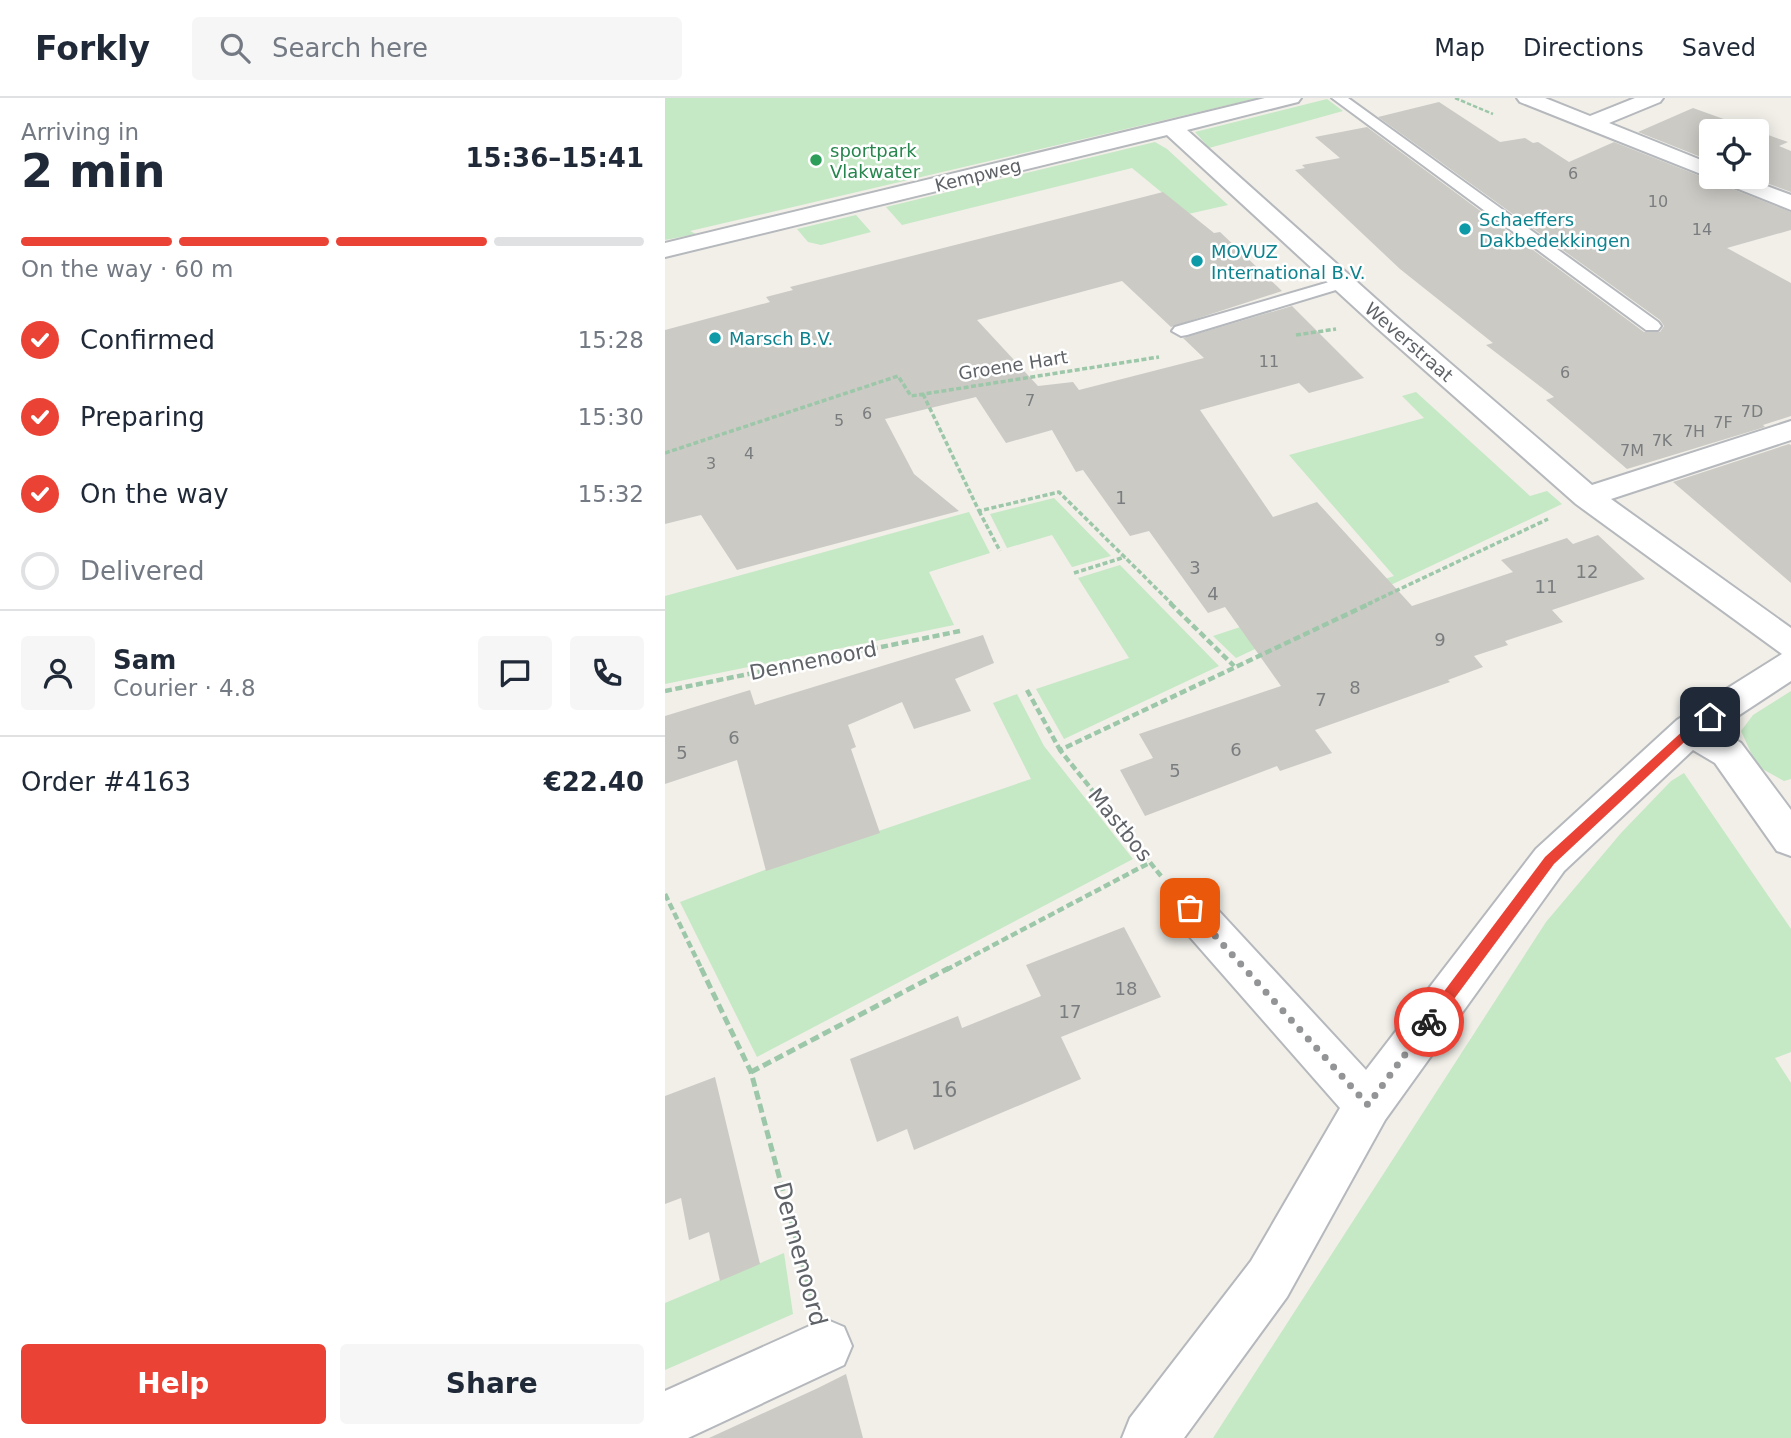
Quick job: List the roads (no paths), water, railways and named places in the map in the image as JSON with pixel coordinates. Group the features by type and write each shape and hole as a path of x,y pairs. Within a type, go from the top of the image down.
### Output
{"street":[{"name":"Kempweg","path":"665,250 1291,98"},
{"path":"1527,98 1699,167"},
{"path":"1589,124 1653,98"},
{"name":"Weverstraat","path":"1172,128 1385,321 1588,498 1791,645"},
{"path":"1753,189 1791,204"},
{"path":"1588,498 1791,429"},
{"path":"1150,1438 1269,1279 1368,1105 1550,860 1690,730 1791,664"},
{"path":"1690,730 1728,753 1777,798 1791,840"},
{"path":"1190,908 1368,1105"},
{"name":"Dennenoord","path":"665,1420 825,1346"}],"lane":[{"path":"1339,98 1652,326"},
{"path":"1181,331 1343,283"}],"place":[{"name":"sportpark Vlakwater","path":"816,160"},
{"name":"Schaeffers Dakbedekkingen","path":"1465,229"},
{"name":"MOVUZ International B.V.","path":"1197,261"},
{"name":"Marsch B.V.","path":"715,338"}]}
